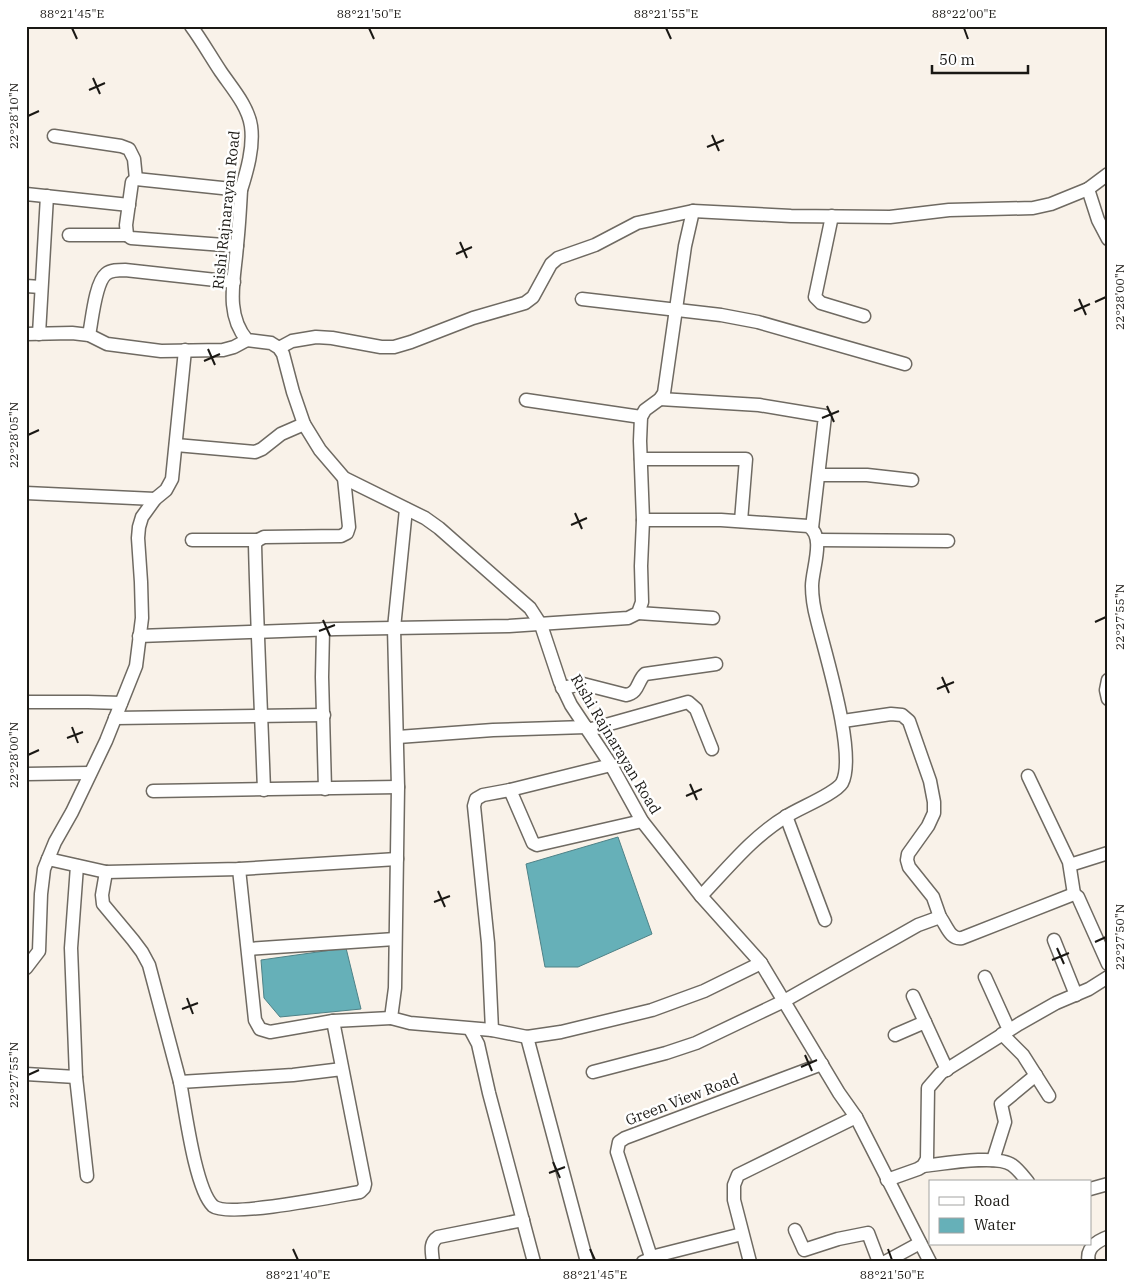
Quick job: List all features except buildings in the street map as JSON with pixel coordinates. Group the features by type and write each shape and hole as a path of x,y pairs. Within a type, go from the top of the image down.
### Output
{"street":[{"name":"Rishi Rajnarayan Road","path":"191,26 247,113 251,126 251,149 246,176 241,190 232,296 234,314 238,326 247,340"},
{"path":"54,136 122,146 129,149 134,159 136,179"},
{"path":"47,196 41,287 33,334 72,332 89,335 107,344 161,351 223,350 234,348 247,340 271,343 279,348 292,342 316,337 381,347 394,347 412,342 473,318 525,303 533,297 551,264 558,258 595,246 637,223 693,211 791,216 890,217 949,210 1034,208 1051,204 1088,189 1108,174"},
{"path":"136,179 241,190"},
{"path":"127,235 132,182 136,179"},
{"path":"1088,189 1098,220 1108,239"},
{"path":"26,194 129,205"},
{"path":"638,613 642,602 641,416 651,405 660,400 664,394 685,246 693,211"},
{"path":"832,216 815,298 821,303 864,316"},
{"path":"69,234 127,235 131,238 237,246"},
{"path":"89,335 99,284 105,275 114,270 234,282"},
{"path":"26,286 41,287"},
{"path":"582,300 721,315 758,322 905,364"},
{"name":"Rishi Rajnarayan Road","path":"279,348 283,354 304,424 320,450 344,478 425,518 439,528 530,608 541,625 562,688 571,705 611,765 642,821 701,896 761,963 839,1093 856,1117 930,1262"},
{"path":"26,968 39,951 44,869 55,842 72,812 122,703 136,666 142,609 138,538 142,518 155,499 166,490 172,479 184,350"},
{"path":"526,400 641,416"},
{"path":"660,400 759,405 825,416 812,528 818,540 812,585 816,616 843,721 846,769 841,784 828,794 786,816 760,834 701,896"},
{"path":"176,445 255,452 262,449 281,434 304,424"},
{"path":"640,459 746,459 741,521"},
{"path":"819,475 867,475 912,480"},
{"path":"192,540 258,540 264,537 341,536 347,533 349,527 344,478"},
{"path":"26,493 155,499"},
{"path":"391,1018 395,988 398,787 394,628 406,509"},
{"path":"643,520 741,521 808,526 812,528"},
{"path":"258,540 255,544 257,632 264,790"},
{"path":"818,540 948,541"},
{"path":"139,636 323,629 541,625 628,618 638,613 713,618"},
{"path":"323,629 322,677 325,789"},
{"path":"562,688 583,684 626,695 636,691 641,678 645,674 716,664"},
{"path":"1108,680 1108,699"},
{"path":"26,702 122,703"},
{"path":"398,737 494,730 587,728 688,702 696,709 712,750"},
{"path":"115,718 324,714"},
{"path":"843,721 891,714 902,715 909,721 930,780 934,813 928,826 908,854 907,860 909,867 933,897 940,916 952,936 957,939 962,938 1074,894"},
{"path":"492,1030 488,943 474,806 476,799 483,795 611,765"},
{"path":"26,774 90,773"},
{"path":"1028,776 1065,852 1070,865 1074,894 1078,897 1108,964"},
{"path":"153,790 398,787"},
{"path":"510,790 533,843 538,845 642,821"},
{"path":"786,816 825,920"},
{"path":"1070,865 1108,853"},
{"path":"48,859 106,872 239,868 397,859"},
{"path":"77,866 71,948 76,1077 87,1176"},
{"path":"239,868 255,1020 260,1029 270,1032 333,1020 391,1018 410,1023 492,1030 527,1037 561,1032 652,1010 704,992 761,963"},
{"path":"106,872 102,894 103,904 133,940 149,965 180,1082 198,1176 206,1195 214,1206 225,1210 293,1204 360,1192 364,1188 365,1184 333,1020"},
{"path":"593,1072 666,1053 696,1042 784,1001 918,925 940,916"},
{"path":"248,949 395,939"},
{"path":"1054,940 1076,995"},
{"path":"985,977 1006,1032 1049,1096"},
{"path":"922,1166 926,1159 928,1088 941,1073 1006,1032 1108,977"},
{"path":"914,996 947,1070"},
{"path":"895,1036 925,1022"},
{"path":"470,1029 478,1044 489,1093 534,1262"},
{"path":"527,1037 587,1262"},
{"name":"Green View Road","path":"647,1259 617,1152 619,1142 625,1138 822,1064"},
{"path":"180,1082 293,1075 342,1069"},
{"path":"26,1074 76,1077"},
{"path":"994,1160 1005,1122 1001,1104 1036,1075"},
{"path":"750,1262 734,1200 734,1185 738,1175 856,1117"},
{"path":"887,1180 922,1166 994,1160 1002,1160 1012,1164 1026,1180"},
{"path":"1092,1188 1108,1184"},
{"path":"433,1262 431,1245 433,1240 438,1237 523,1220"},
{"path":"796,1230 804,1250 838,1239 868,1233 878,1262"},
{"path":"647,1259 675,1256 742,1234"},
{"path":"1089,1262 1087,1257 1088,1251 1095,1244 1108,1237"},
{"path":"885,1262 920,1243"}],"water":[{"path":"618,837 652,934 578,967 545,967 526,864"},
{"path":"346,948 361,1009 280,1017 264,998 261,960"}]}
